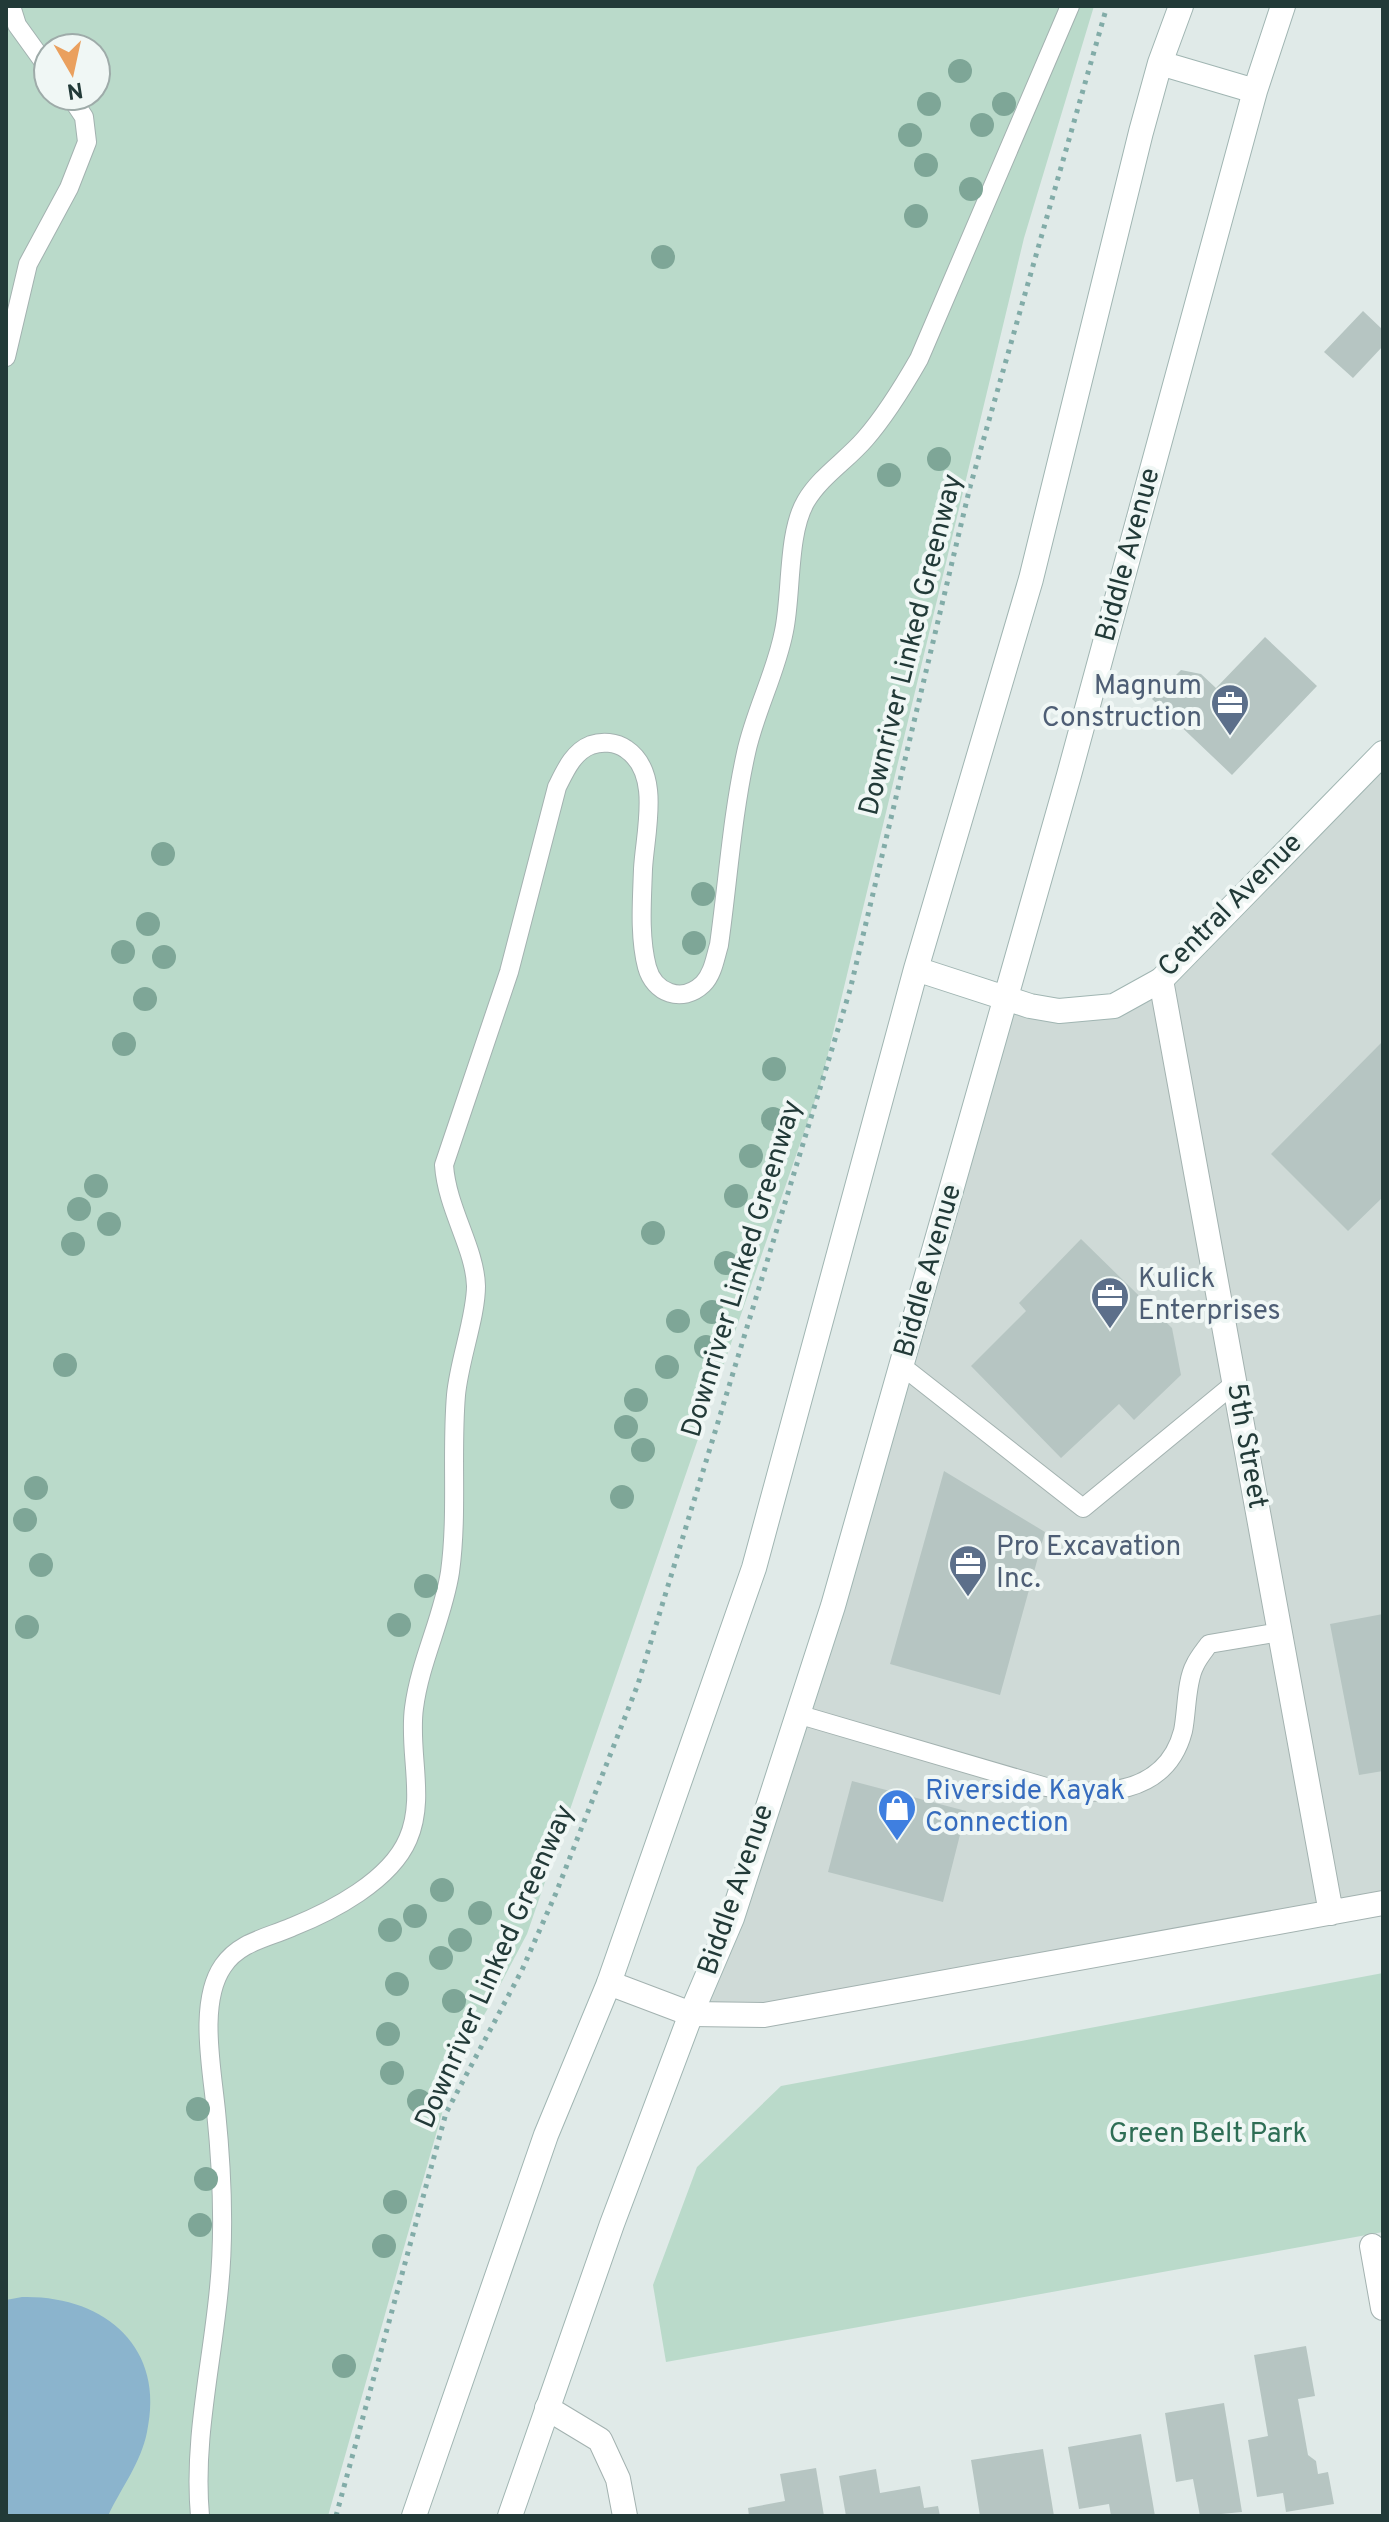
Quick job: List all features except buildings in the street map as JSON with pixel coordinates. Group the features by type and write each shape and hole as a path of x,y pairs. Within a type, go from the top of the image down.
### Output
{"main road":[{"path":"414,2516 546,2135 609,1983 754,1568 916,969 1031,579 1141,132 1160,63 1181,6"},
{"name":"Biddle Avenue","path":"510,2516 691,2014 732,1918 833,1606 1069,775 1255,91 1283,6"},
{"path":"1160,63 1255,91"},
{"name":"Central Avenue","path":"916,969 1003,999 1059,1011 1114,1006 1161,980 1383,753"},
{"name":"5th Street","path":"1161,980 1331,1913"},
{"path":"609,1983 691,2014 764,2015 1383,1903"},
{"path":"1376,2252 1383,2308"},
{"path":"547,2408 600,2440 618,2479 625,2516"}],"lane":[{"path":"11,6 17,25 32,46"},
{"path":"200,2516 201,2437 223,2232 221,2158 209,2020 213,1988 222,1967 238,1950 320,1915 369,1885 407,1842 414,1820 414,1707 449,1575 454,1533 456,1394 476,1287 473,1268 445,1186 444,1165 509,972 557,787 567,766 590,745 606,742 622,746 636,756 643,769 648,794 642,920 647,967 653,982 663,992 678,995 691,992 712,971 719,945 746,752 761,697 781,647 790,603 798,520 806,501 823,479 864,440 899,393 919,359 1070,6"},
{"path":"6,357 28,264 69,188 87,142 81,112"},
{"path":"902,1366 1083,1508 1235,1383"},
{"path":"797,1714 1046,1787 1076,1793 1118,1792 1146,1781 1167,1761 1182,1734 1193,1666 1209,1644 1280,1632"}],"path":[{"name":"Downriver Linked Greenway","path":"336,2516 446,2113 522,1970 556,1893 638,1684 850,990 970,487 1107,6"}],"shaded area":[{"path":"1383,753 1383,1903 764,2015 691,2014 732,1918 1003,999 1059,1011 1161,980"}],"green space":[{"path":"6,6 1094,6 1024,238 821,1083 527,1934 457,2060 328,2516 6,2516"},
{"name":"Green Belt Park","path":"1383,1973 1383,2232 666,2362 653,2285 697,2167 781,2086"}],"water":[{"path":"22,2297 79,2305 103,2316 122,2332 137,2351 147,2375 150,2402 144,2443 108,2516 6,2516 6,2300"}],"place":[{"name":"Magnum Construction","path":"1230,737"},
{"name":"Kulick Enterprises","path":"1110,1330"},
{"name":"Pro Excavation Inc.","path":"968,1598"},
{"name":"Riverside Kayak Connection","path":"897,1842"}]}
